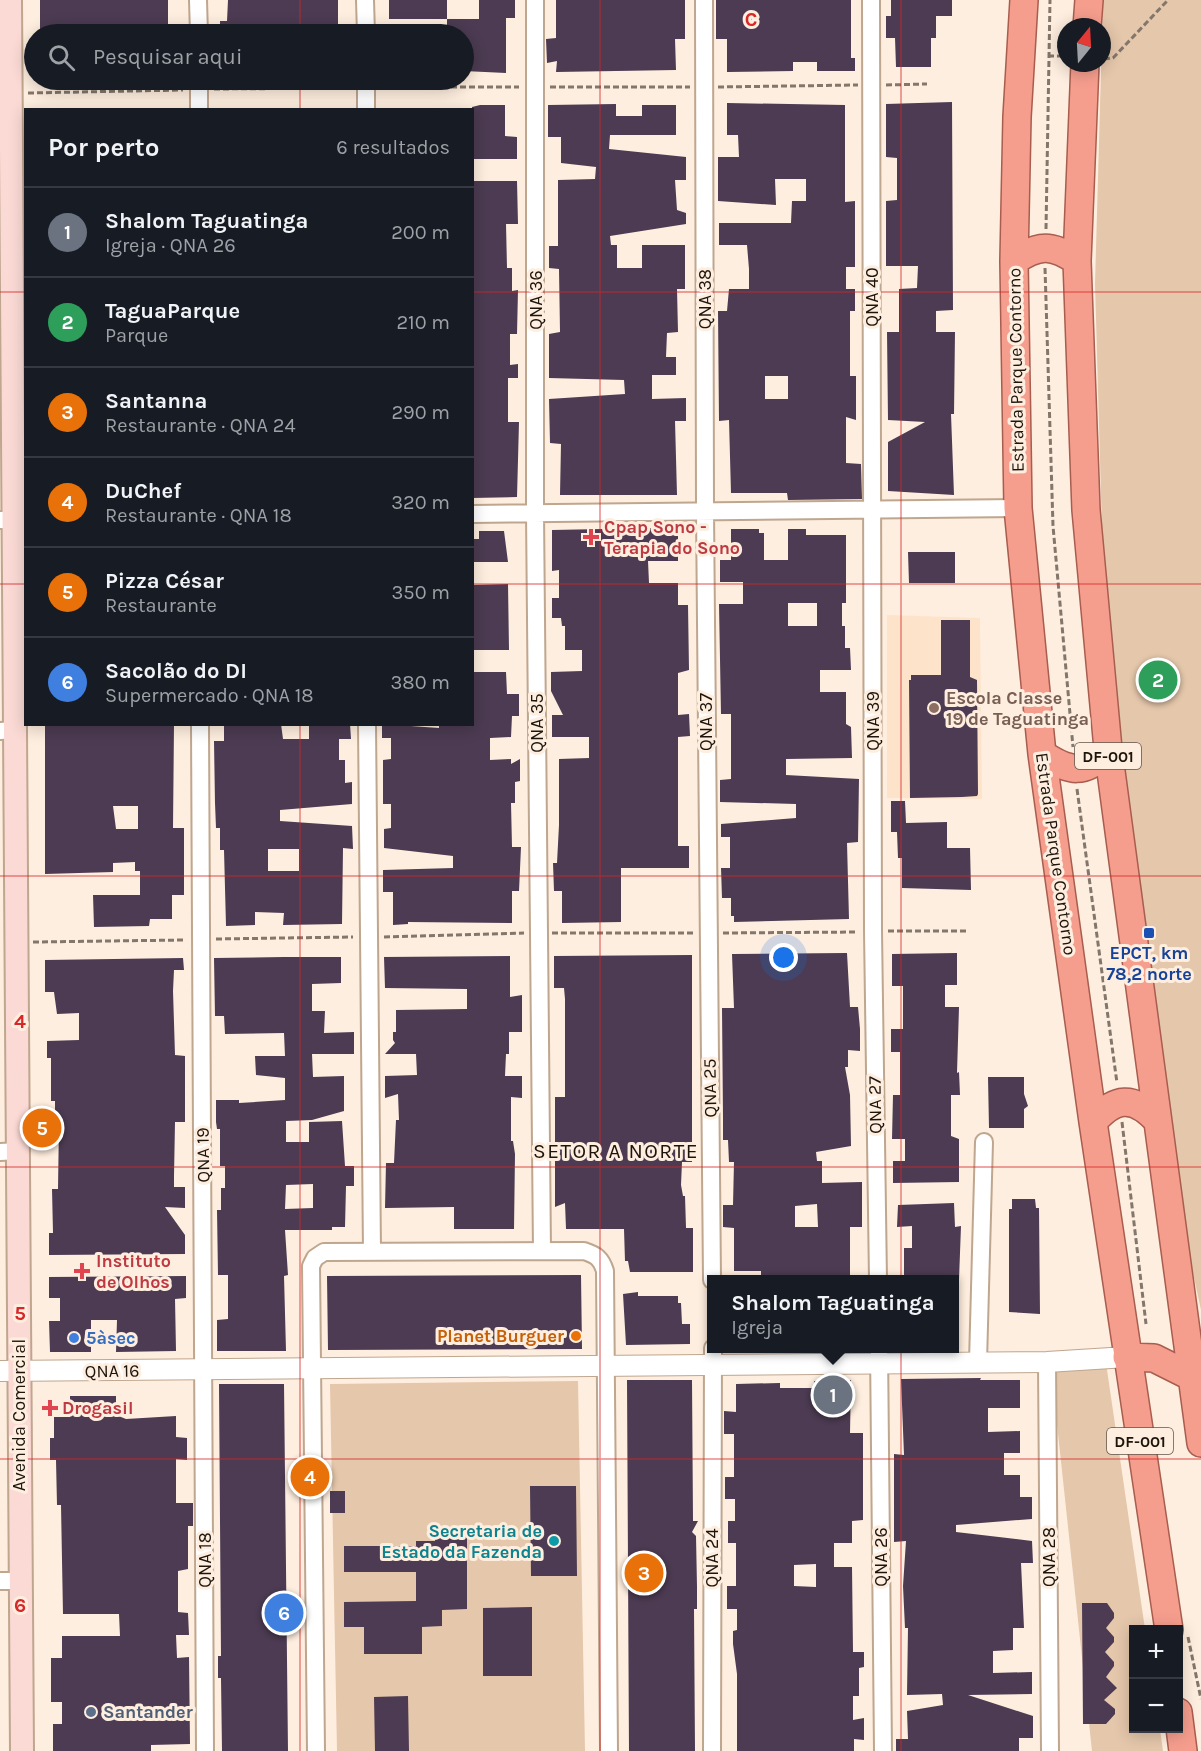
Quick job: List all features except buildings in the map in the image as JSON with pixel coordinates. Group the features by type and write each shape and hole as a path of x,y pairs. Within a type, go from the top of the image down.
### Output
{"highway":[{"name":"Estrada Parque Contorno","path":"1024,0 1017,117 1014,261 1018,508 1042,753 1093,1122 1138,1357 1176,1625"},
{"path":"1088,18 1089,0"},
{"name":"DF-001","path":"1085,72 1077,261 1086,510 1107,749 1201,1443"},
{"path":"1014,261 1036,248 1065,253 1077,261"},
{"path":"1042,753 1058,764 1083,769 1096,763 1107,749"},
{"path":"1093,1122 1102,1112 1120,1103 1136,1104 1157,1120"},
{"path":"1138,1357 1167,1363 1192,1377"},
{"path":"1181,1733 1183,1751"}],"main road":[{"name":"Avenida Comercial","path":"10,0 11,94 7,306 13,520 8,730 10,1581 22,1751"}],"street":[{"path":"198,0 199,24"},
{"path":"366,0 366,24"},
{"name":"QNA 36","path":"535,0 537,87 535,513"},
{"name":"QNA 38","path":"704,0 705,512"},
{"name":"QNA 40","path":"871,0 873,510"},
{"path":"199,90 199,108"},
{"path":"366,90 366,108"},
{"path":"474,514 1018,508"},
{"name":"QNA 39","path":"873,510 873,932"},
{"name":"QNA 37","path":"705,512 708,933"},
{"name":"QNA 35","path":"535,513 542,1251"},
{"name":"QNA 19","path":"200,726 205,1370"},
{"path":"367,726 372,1252"},
{"name":"QNA 27","path":"873,932 878,1275"},
{"name":"QNA 25","path":"708,933 712,1275"},
{"path":"978,1362 984,1142"},
{"path":"316,1751 311,1266 315,1258 324,1252 584,1251 602,1260 605,1271 609,1751"},
{"path":"1184,1310 1201,1343"},
{"name":"QNA 16","path":"10,1371 606,1364 713,1356 879,1356 978,1362 1047,1362 1138,1357"},
{"name":"QNA 24","path":"712,1751 713,1356"},
{"name":"QNA 26","path":"879,1356 883,1751"},
{"name":"QNA 28","path":"1047,1362 1050,1751"},
{"name":"QNA 18","path":"205,1370 206,1751"}],"path":[{"path":"1050,0 1045,248 1053,526 1075,768 1120,1103 1138,1357"},
{"path":"1111,58 1168,0"},
{"path":"1048,56 1057,56"},
{"path":"474,86 705,88 927,84"},
{"path":"11,94 95,90"},
{"path":"8,942 538,933 967,931"},
{"path":"1183,1647 1201,1700"}],"shaded area":[{"path":"1103,0 1201,0 1201,1310 1190,1259 1130,831 1102,530 1095,284 1101,72 1111,72 1111,18 1102,18"},
{"name":"Escola Classe 19 de Taguatinga","path":"887,615 980,618 982,799 887,798"},
{"path":"1106,1363 1144,1625 1129,1625 1129,1733 1161,1733 1163,1751 1092,1751 1051,1368"},
{"path":"578,1381 585,1751 337,1751 330,1384"}],"place":[{"name":"Cpap Sono - Terapia do Sono","path":"591,537"},
{"name":"TaguaParque","path":"1158,680"},
{"name":"Escola Classe 19 de Taguatinga","path":"934,708"},
{"name":"EPCT, km 78,2 norte","path":"1149,933"},
{"name":"Pizza César","path":"42,1128"},
{"name":"Instituto de Olhos","path":"82,1271"},
{"name":"Planet Burguer","path":"576,1336"},
{"name":"5àsec","path":"74,1338"},
{"name":"Shalom Taguatinga","path":"833,1395"},
{"name":"Drogasil","path":"50,1408"},
{"name":"DuChef","path":"310,1477"},
{"name":"Secretaria de Estado da Fazenda","path":"554,1541"},
{"name":"Santanna","path":"644,1573"},
{"name":"Sacolão do DI","path":"284,1613"},
{"name":"Santander","path":"91,1712"}],"district":[{"name":"SETOR A NORTE","path":"616,1151"}]}
